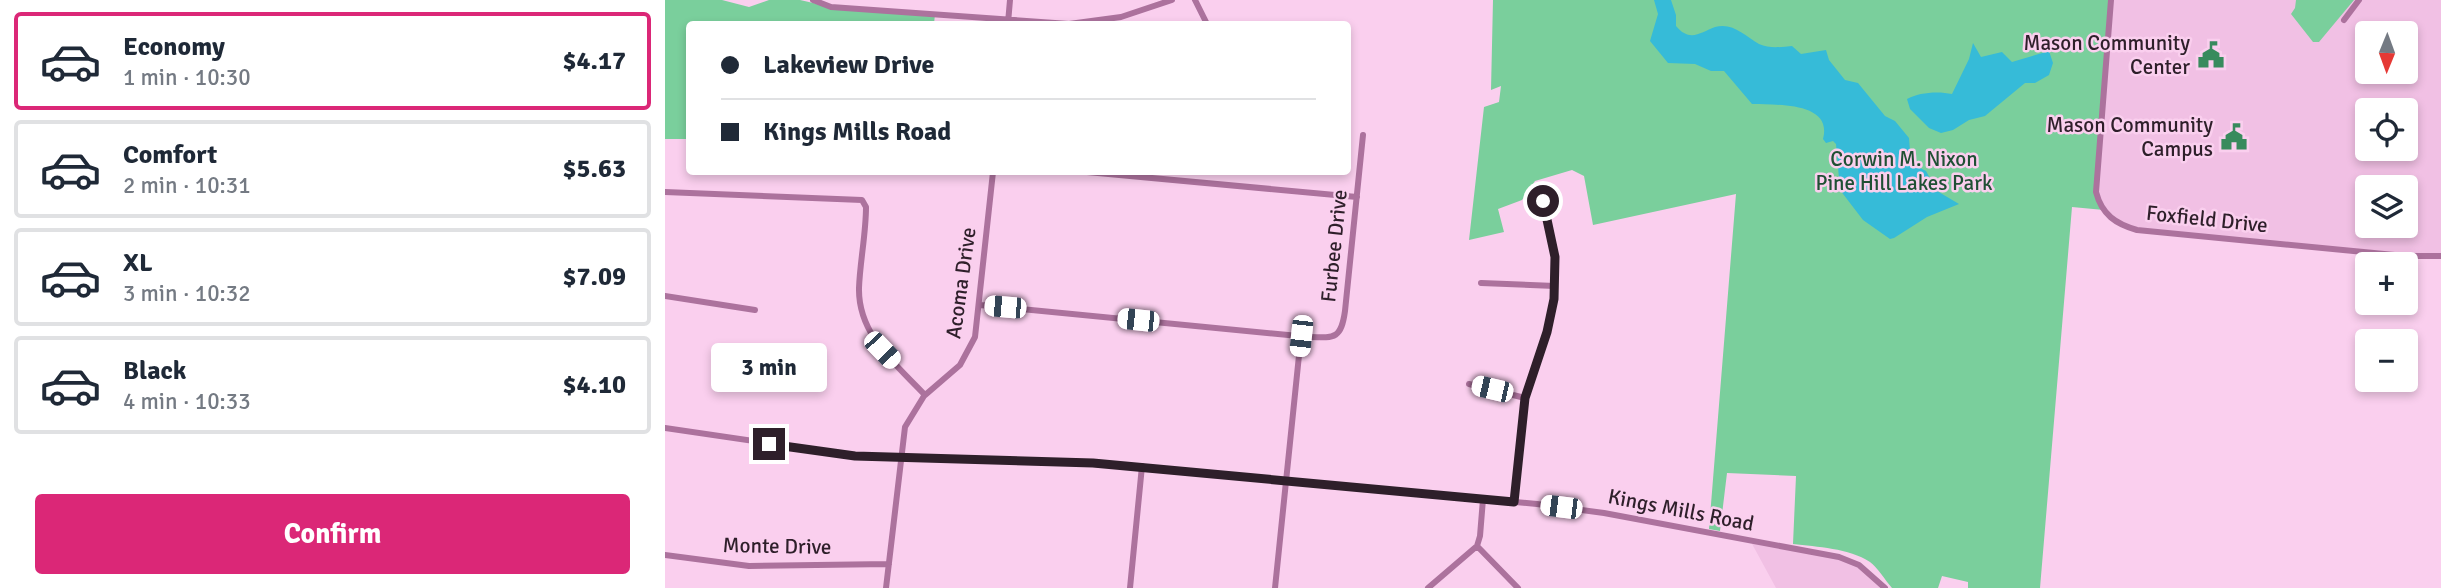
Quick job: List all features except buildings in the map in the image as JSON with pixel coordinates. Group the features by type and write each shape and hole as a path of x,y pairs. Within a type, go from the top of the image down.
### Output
{"street":[{"path":"813,0 831,7 890,10 990,21"},
{"path":"1008,21 1010,0"},
{"path":"1095,21 1144,11 1172,0"},
{"path":"1195,0 1206,21"},
{"name":"Foxfield Drive","path":"2111,0 2096,192 2111,219 2137,230 2405,256 2441,256"},
{"path":"2344,20 2359,0"},
{"path":"885,1 886,8 890,10"},
{"name":"Furbee Drive","path":"979,305 1301,336 1328,338 1336,335 1342,329 1363,135"},
{"name":"Acoma Drive","path":"886,588 908,419 925,395 955,371 968,354 975,337 993,175"},
{"path":"1119,175 1357,197"},
{"path":"665,192 862,200 866,207 859,286 863,317 882,350 925,395"},
{"path":"1514,502 1525,398 1551,318 1555,285 1555,257 1543,201"},
{"path":"1481,283 1555,285"},
{"path":"665,296 755,310"},
{"path":"1275,588 1301,336"},
{"path":"1469,384 1525,398"},
{"name":"Kings Mills Road","path":"665,428 821,452 901,458 1142,466 1592,511 1839,557 1859,565 1885,588"},
{"path":"1130,588 1142,466"},
{"path":"1428,588 1477,545 1481,536 1483,499"},
{"path":"1477,545 1518,588"},
{"name":"Monte Drive","path":"665,555 756,567 889,564"}],"shaded area":[{"name":"Mason Community Campus","path":"2111,0 2441,0 2441,256 2137,230 2111,219 2098,199"},
{"path":"1751,542 1852,561 1885,588 1776,588"}],"green space":[{"path":"665,0 722,0 749,7 769,0 800,0 831,7 935,14 934,21 686,21 686,139 665,139"},
{"name":"Corwin M. Nixon Pine Hill Lakes Park","path":"1493,0 2111,0 2096,192 2104,210 2072,207 2040,588 1968,588 1968,582 1942,576 1938,588 1892,588 1873,565 1862,557 1833,549 1793,544 1796,476 1727,473 1720,531 1709,529 1736,194 1593,225 1584,176 1572,170 1535,181 1522,200 1498,209 1504,232 1469,240 1484,107 1499,102 1501,86 1491,90"},
{"path":"2296,0 2354,0 2319,42 2313,42 2291,14"}],"water":[{"path":"1654,0 1671,0 1676,26 1686,34 1695,35 1715,27 1727,26 1767,47 1792,46 1801,54 1826,50 1829,60 1845,80 1858,83 1885,116 1895,121 1909,138 1910,151 1918,167 1926,171 1932,188 1959,204 1927,217 1890,239 1863,220 1840,190 1836,144 1833,141 1826,143 1823,139 1824,127 1820,118 1801,108 1752,104 1724,71 1711,71 1695,64 1668,63 1650,41 1658,14"},
{"path":"1973,43 1981,57 2002,52 2012,62 2049,51 2053,63 2049,75 2035,83 2025,83 1985,116 1941,133 1929,128 1910,109 1907,99 1929,93 1952,94 1969,59"}],"place":[{"name":"Mason Community Center","path":"2211,55"},
{"name":"Mason Community Campus","path":"2234,137"}],"route":[{"path":"769,444 855,456 1142,466 1514,502 1525,398 1547,332 1554,299 1555,257 1543,201"}]}
